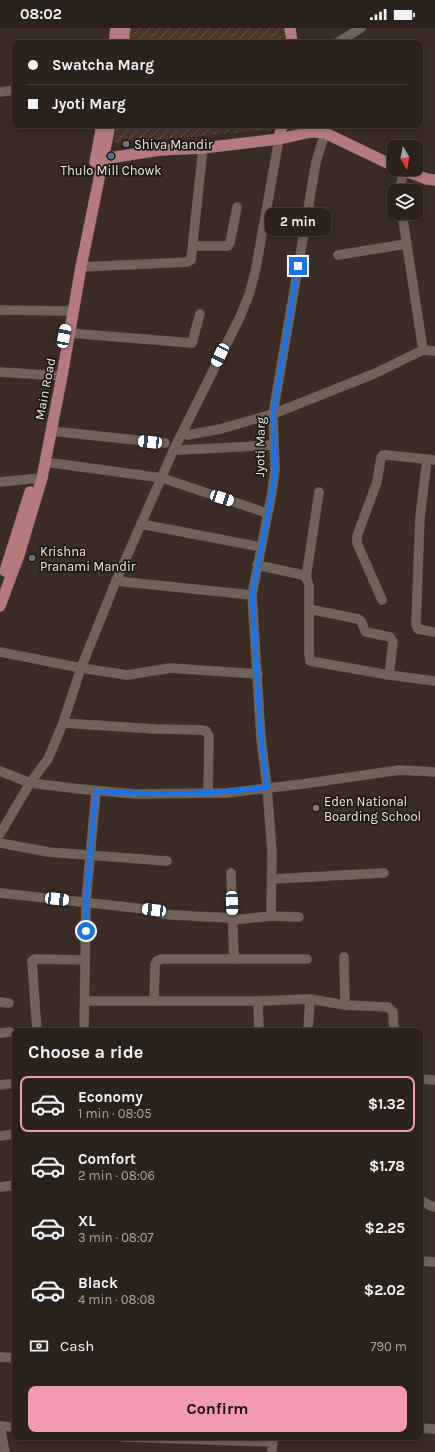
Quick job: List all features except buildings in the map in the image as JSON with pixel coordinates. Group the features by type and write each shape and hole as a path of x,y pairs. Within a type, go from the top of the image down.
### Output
{"main road":[{"path":"114,40 116,28"},
{"path":"123,40 125,28"},
{"path":"290,28 292,40"},
{"name":"Main Road","path":"0,606 19,555 38,479 71,311 102,128"},
{"name":"Main Road","path":"0,589 45,462 59,375 69,333 71,311 109,128"},
{"path":"279,139 281,128"},
{"path":"103,159 160,150 202,148 279,139 323,129 387,163"},
{"path":"422,176 435,180"}],"street":[{"path":"342,40 361,28"},
{"path":"0,92 12,90"},
{"name":"Jyoti Marg","path":"271,916 272,852 267,787 261,738 252,595 275,470 273,414 323,129"},
{"path":"0,834 30,783 48,760 63,723 81,668 116,581 174,449 240,317 250,292 256,268 279,139"},
{"path":"81,267 187,262 191,260 202,148"},
{"path":"193,246 228,246 230,243 237,207"},
{"path":"403,220 423,350"},
{"path":"338,255 406,244"},
{"path":"0,310 71,311"},
{"path":"69,333 192,342 200,314"},
{"path":"182,433 188,435 220,429 273,414 376,373 423,350 435,351"},
{"path":"0,372 59,375"},
{"path":"51,430 165,443"},
{"path":"174,449 274,445"},
{"path":"382,600 357,543 357,536 377,482 381,458 386,455 431,460 420,517 416,624 418,629 435,632"},
{"path":"45,462 162,478 267,513"},
{"path":"0,482 38,479"},
{"path":"318,492 306,578 309,586 310,661 389,675 435,681"},
{"path":"141,524 261,547"},
{"path":"257,565 303,575 306,578"},
{"path":"116,581 252,595"},
{"path":"309,610 358,619 362,621 366,632 390,637 393,642 389,675"},
{"path":"0,652 81,668 127,675 170,668 258,674"},
{"path":"63,723 206,731 209,736 208,793"},
{"path":"0,771 30,783 135,794 227,793 399,770 435,772"},
{"path":"84,1028 86,902 96,791"},
{"path":"0,843 48,852 167,861"},
{"path":"231,873 234,959"},
{"path":"272,879 384,873"},
{"path":"0,893 154,910 172,916 232,919 271,916 299,917"},
{"path":"344,957 345,1005"},
{"path":"37,1028 32,961 35,959 85,960"},
{"path":"154,1001 155,965 157,961 161,959 307,959"},
{"path":"85,1002 258,1001 310,999 345,1005 388,1007 393,1012 394,1028"},
{"path":"308,1028 310,999"},
{"path":"258,1001 259,1028"},
{"path":"0,1033 10,1032"},
{"path":"423,1079 435,1080"},
{"path":"0,1085 12,1083"},
{"path":"0,1136 12,1134"},
{"path":"0,1187 12,1185"},
{"path":"423,1261 435,1262"},
{"path":"0,1357 12,1358"},
{"path":"5,1452 0,1426 12,1427"},
{"path":"423,1428 435,1429"},
{"path":"272,1452 273,1440"}],"shaded area":[{"path":"131,28 287,28 288,40 129,40"},
{"path":"116,128 272,128 271,130 114,143"}],"place":[{"name":"Shiva Mandir","path":"126,144"},
{"name":"Thulo Mill Chowk","path":"111,156"},
{"name":"Krishna Pranami Mandir","path":"32,558"},
{"name":"Eden National Boarding School","path":"316,808"}],"route":[{"path":"86,931 86,902 96,791 135,794 227,793 267,787 261,738 252,595 272,492 275,470 273,414 298,266"}]}
